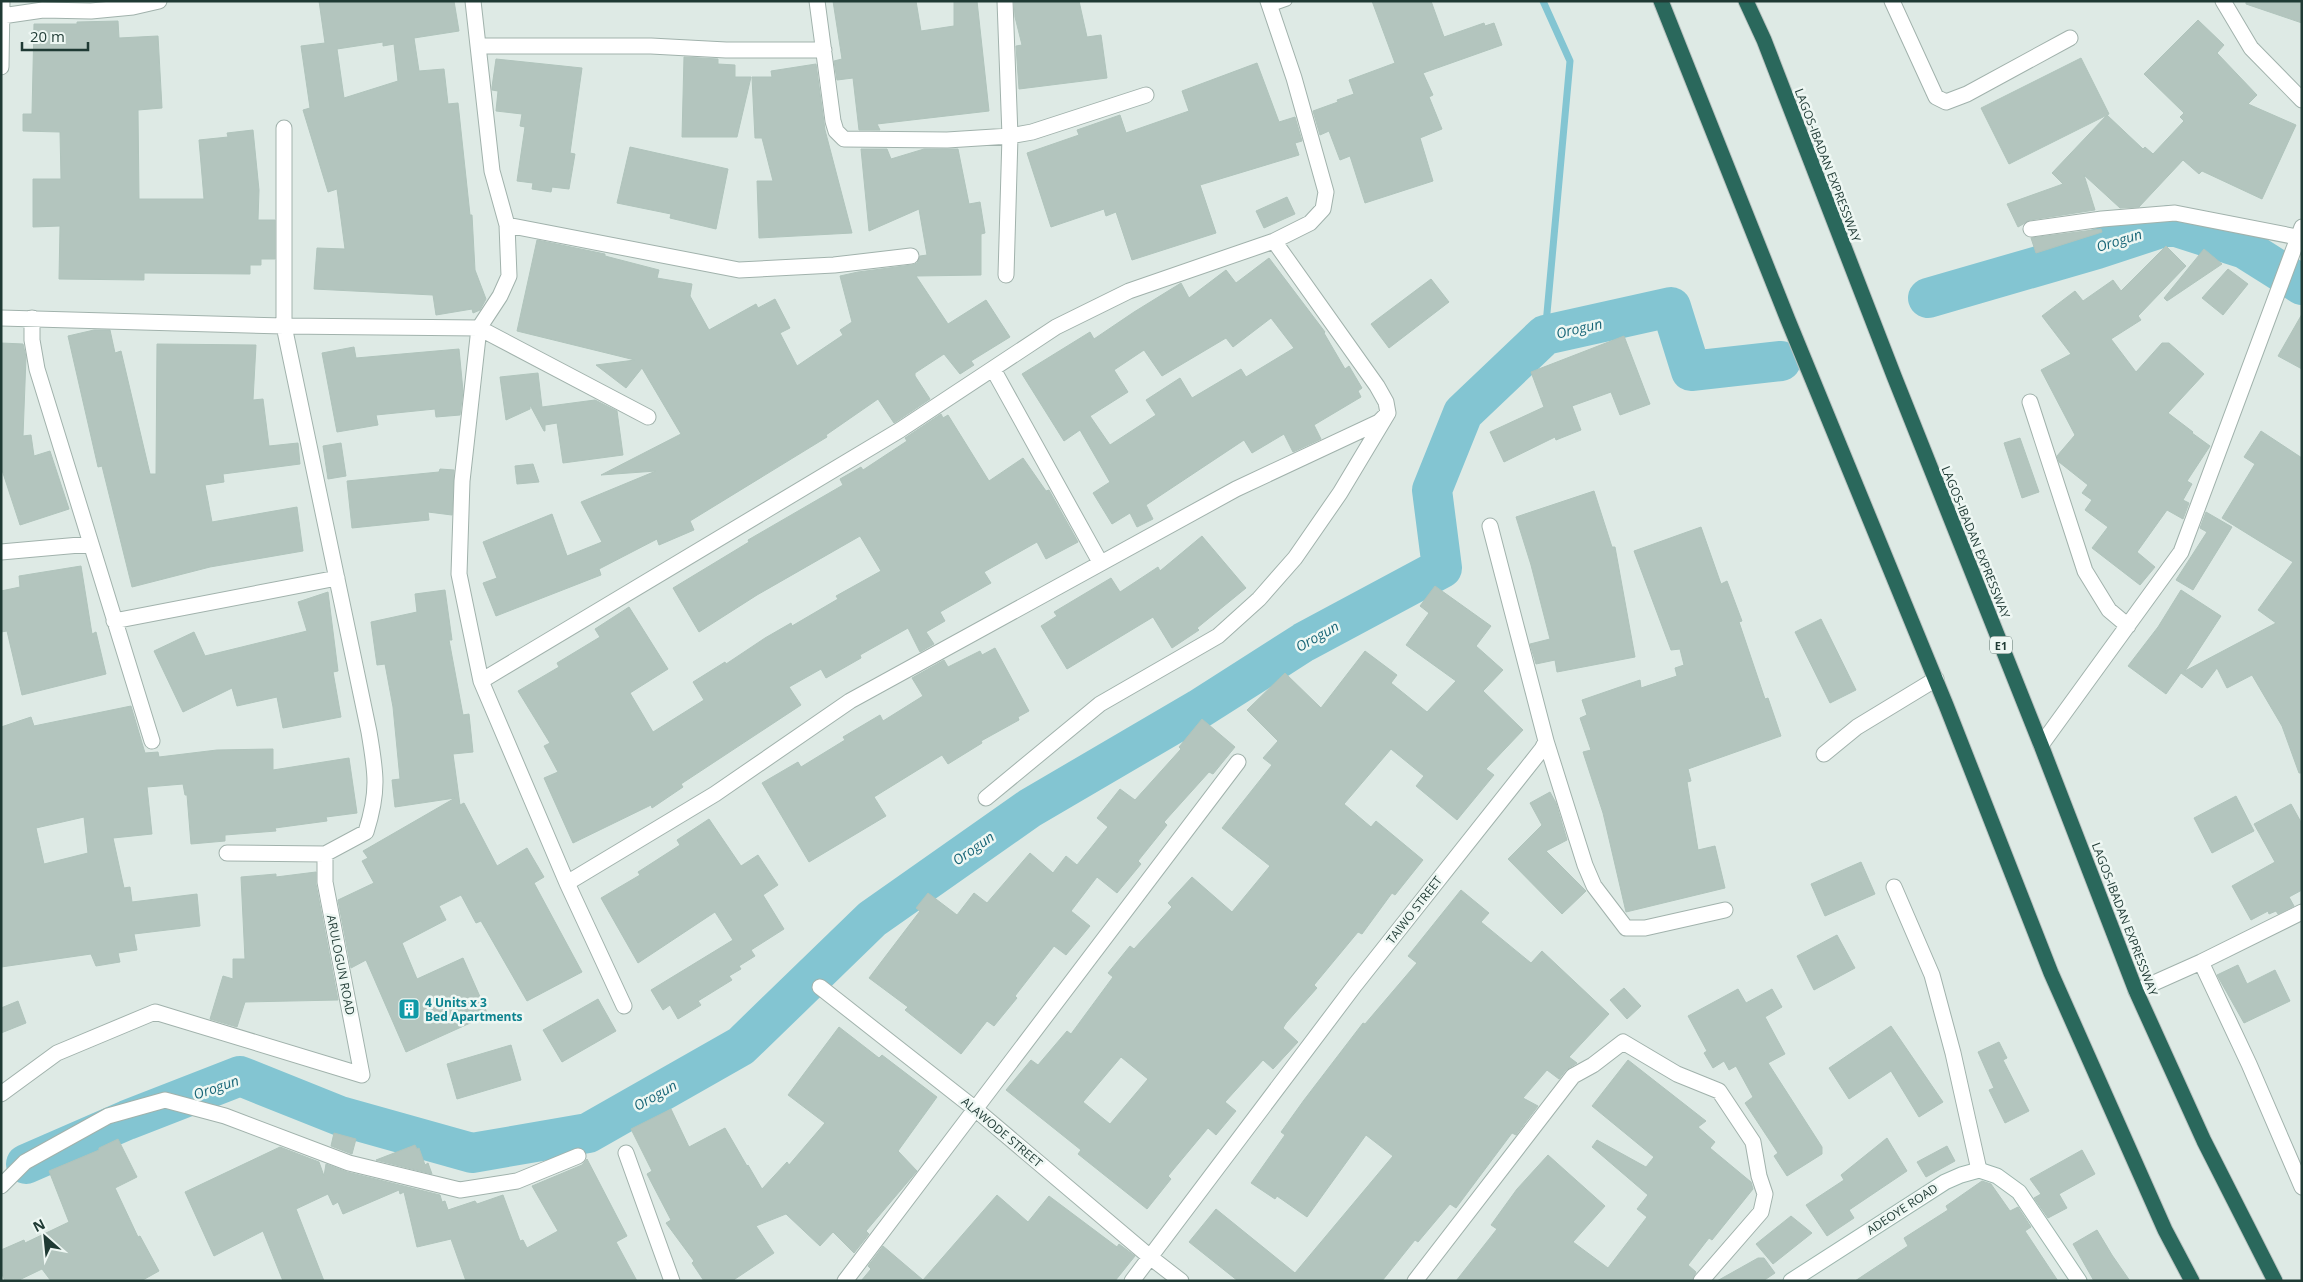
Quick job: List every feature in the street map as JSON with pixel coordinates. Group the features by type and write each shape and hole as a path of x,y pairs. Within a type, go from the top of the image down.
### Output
{"highway":[{"path":"1661,1 1788,320 1936,679 2051,973 2165,1230 2192,1281"},
{"name":"LAGOS-IBADAN EXPRESSWAY","path":"1746,1 1764,40 2136,991 2204,1141 2275,1281"}],"street":[{"path":"1,67 2,1"},
{"path":"2,16 43,10 91,11 133,7 159,1"},
{"path":"474,1 492,171 507,224 509,276 500,296 480,328 462,481 459,574 481,681 567,883 624,1006"},
{"path":"817,1 834,121 836,131 844,139 947,140 1010,136 1146,95"},
{"path":"1005,1 1010,136 1006,275"},
{"path":"1892,1 1936,97 1946,102 1967,94 2070,38"},
{"path":"2223,1 2250,48 2302,100"},
{"path":"481,681 900,430 1056,327 1129,292 1274,241 1310,223 1323,209 1326,192 1294,78 1269,4"},
{"path":"478,46 651,46 726,50 824,50"},
{"path":"227,853 325,854 366,832 374,808 376,778 370,732 284,326 284,128"},
{"path":"2032,229 2102,219 2175,213 2300,232 2289,257 2181,552 2041,745"},
{"path":"507,224 738,270 834,265 911,256"},
{"path":"986,798 1100,704 1218,636 1258,599 1295,558 1340,493 1388,413 1386,402 1377,386 1274,241"},
{"path":"1,318 284,326 480,328 648,417"},
{"path":"32,318 32,340 37,369 152,741"},
{"path":"993,369 1100,562"},
{"path":"2030,402 2086,571 2109,610 2128,626"},
{"path":"567,883 715,794 850,701 1236,489 1379,422 1388,413"},
{"path":"1490,526 1546,741 1594,886 1626,928 1645,928 1725,910"},
{"path":"1,552 91,544"},
{"path":"114,621 337,578"},
{"path":"1824,754 1857,727 1936,679"},
{"name":"TAIWO STREET","path":"1132,1281 1356,984 1537,759 1546,741"},
{"path":"845,1281 974,1108 1238,762"},
{"name":"ARULOGUN ROAD","path":"1,1094 57,1053 155,1012 362,1075 325,882 325,854"},
{"path":"1894,887 1932,975 1953,1053 1979,1170 1997,1176 2018,1192 2079,1281"},
{"path":"2136,991 2202,962 2302,912"},
{"path":"2202,962 2250,1064 2302,1187"},
{"name":"ALAWODE STREET","path":"820,987 974,1108 1181,1281"},
{"path":"1415,1281 1573,1076 1593,1065 1623,1042 1677,1074 1719,1091 1753,1142 1759,1176 1765,1194 1761,1212 1701,1281"},
{"path":"1,1186 25,1162 108,1116 165,1100 225,1116 349,1163 460,1190 517,1181 578,1156"},
{"path":"626,1153 672,1281"},
{"name":"ADEOYE ROAD","path":"1790,1281 1944,1182 1979,1170"}],"lane":[{"path":"1269,4 1287,1"}],"building":[{"path":"319,1 454,1 459,31 414,38 419,71 444,69 448,104 458,103 470,215 472,215 475,270 486,299 480,310 473,313 472,309 436,315 433,295 314,289 317,248 345,249 337,189 328,192 303,110 310,108 301,46 325,43","holes":["383,42 383,46 394,44 398,81 344,98 337,49"]},
{"path":"833,1 916,1 921,31 954,26 954,1 977,1 989,111 877,124 880,130 859,130 853,78 837,80 834,61 842,59"},
{"path":"1014,1 1079,1 1087,37 1101,35 1107,78 1019,89 1016,46 1022,45 1015,17"},
{"path":"1372,1 1431,1 1444,37 1484,23 1485,26 1494,23 1502,45 1423,73 1433,95 1429,97 1442,129 1420,138 1433,181 1365,203 1350,156 1340,160 1329,131 1320,135 1313,111 1354,94 1349,80 1395,63"},
{"path":"2246,1 2302,1 2302,23 2246,4"},
{"path":"2198,20 2224,45 2217,53 2257,95 2248,104 2296,125 2262,199 2202,171 2199,174 2183,160 2139,207 2120,208 2084,175 2095,210 2030,220 2018,227 2007,204 2063,184 2052,173 2107,115 2143,149 2145,147 2153,154 2184,121 2180,117 2184,113 2144,74"},
{"path":"118,21 119,38 158,36 162,108 138,110 139,199 204,199 199,140 228,137 227,133 253,130 259,190 258,220 275,220 275,259 261,259 261,265 250,265 250,274 144,273 144,280 59,279 60,226 33,227 33,179 61,179 60,132 23,131 23,114 32,114 34,24 77,24 77,22"},
{"path":"684,57 718,59 718,64 735,65 735,77 751,77 737,137 682,137"},
{"path":"2081,58 2109,114 2009,164 1981,108"},
{"path":"496,59 582,68 570,153 575,154 569,189 552,187 551,192 532,189 533,183 517,181 525,127 520,126 522,114 496,111 498,91 492,90 492,87"},
{"path":"1257,63 1279,122 1295,117 1302,141 1295,143 1299,155 1200,185 1216,233 1132,260 1116,212 1106,216 1104,209 1051,227 1027,153 1079,135 1077,130 1120,115 1126,133 1189,111 1182,91"},
{"path":"816,64 825,130 852,233 759,238 757,181 773,181 762,138 755,138 752,77 772,77 771,71"},
{"path":"630,147 728,169 716,229 670,218 671,214 617,203"},
{"path":"861,149 887,149 891,159 924,149 958,149 969,204 980,202 985,233 981,234 981,275 916,276 948,324 986,300 1010,337 971,361 974,365 960,374 944,354 915,373 930,399 894,423 878,399 826,435 827,437 690,521 694,530 659,545 657,539 599,569 601,575 496,616 483,583 497,578 483,542 552,514 567,556 602,542 581,502 656,471 601,475 681,434 642,368 626,388 596,365 635,360 517,331 537,240 605,254 605,256 659,270 657,278 692,284 690,296 709,330 756,304 758,308 775,299 790,328 780,333 797,366 843,335 840,330 852,322 840,276 912,265 917,263 920,256 927,255 919,209 869,231"},
{"path":"1287,197 1295,214 1264,228 1256,211"},
{"path":"2101,229 2102,232 2036,253 2031,238"},
{"path":"2166,246 2186,266 2138,316 2141,320 2111,339 2136,372 2162,343 2169,343 2204,374 2168,413 2210,446 2187,481 2192,484 2183,500 2189,503 2183,519 2167,510 2137,552 2155,567 2140,585 2092,548 2108,527 2085,510 2092,500 2082,493 2088,485 2059,462 2057,456 2075,435 2041,370 2071,354 2042,316 2075,291 2083,301 2113,280 2121,291"},
{"path":"2204,249 2222,264 2167,301 2164,298"},
{"path":"1269,258 1325,332 1345,369 1349,366 1362,388 1358,391 1361,397 1314,425 1321,439 1293,452 1284,434 1252,453 1244,440 1146,505 1153,519 1137,527 1130,513 1112,524 1093,493 1110,482 1080,430 1064,441 1022,374 1090,332 1094,339 1181,283 1189,298 1226,270 1236,283","holes":["1271,318 1294,348 1246,377 1241,369 1192,398 1180,378 1146,400 1156,415 1110,445 1090,416 1128,392 1114,370 1144,350 1162,376 1226,338 1233,347"]},
{"path":"2228,269 2248,284 2223,315 2202,298"},
{"path":"1431,279 1449,302 1389,348 1371,324"},
{"path":"2302,314 2302,369 2278,356"},
{"path":"94,330 110,330 115,353 121,351 150,474 156,474 157,344 256,345 253,400 263,399 269,446 298,443 300,464 223,474 224,482 205,485 212,522 297,507 303,551 210,567 132,587 102,466 98,467 68,336"},
{"path":"1624,336 1650,404 1620,415 1611,392 1572,406 1581,430 1556,440 1555,437 1504,462 1490,432 1544,407 1531,372"},
{"path":"1,343 23,344 26,357 23,436 31,435 34,456 50,451 69,509 20,525 1,467"},
{"path":"354,347 356,358 459,349 463,391 460,415 436,417 435,409 376,415 378,425 337,432 322,353"},
{"path":"538,373 542,407 595,400 617,411 623,455 563,463 557,423 545,425 544,431 530,405 530,409 506,420 500,377"},
{"path":"941,414 943,418 948,415 989,481 1023,458 1046,491 1049,490 1078,542 1046,559 1037,542 984,572 991,583 940,612 945,621 926,632 934,644 920,652 908,628 860,655 861,658 826,678 821,669 789,687 801,705 681,784 683,787 652,808 651,805 573,843 544,778 558,772 544,746 550,743 518,691 559,667 557,663 600,637 595,629 629,607 668,669 630,693 653,732 704,700 693,682 725,662 726,664 791,623 792,626 838,599 836,596 881,571 860,536 757,595 699,632 673,588 749,542 748,540 843,485 840,479 861,467 863,470 907,441 905,438"},
{"path":"2261,431 2302,458 2302,773 2299,773 2282,726 2252,675 2227,688 2217,668 2202,688 2181,673 2166,694 2128,666 2158,627 2181,590 2221,616 2185,671 2276,623 2258,610 2293,562 2222,518 2255,464 2244,457"},
{"path":"2020,438 2039,492 2022,498 2004,443"},
{"path":"341,443 346,476 328,479 323,446"},
{"path":"533,464 539,482 517,484 515,466"},
{"path":"440,469 454,470 452,515 428,512 429,520 352,528 347,481 439,472"},
{"path":"1594,491 1612,547 1615,547 1635,657 1557,672 1555,660 1536,664 1530,644 1550,639 1531,565 1516,517"},
{"path":"2206,512 2232,527 2193,590 2176,580 2207,532 2200,528"},
{"path":"1701,527 1721,584 1727,581 1742,621 1739,622 1765,699 1768,698 1781,736 1688,769 1691,781 1687,782 1698,850 1715,846 1725,888 1626,912 1603,813 1583,752 1591,750 1580,718 1587,715 1582,700 1640,680 1641,688 1677,676 1675,668 1684,665 1680,649 1671,650 1634,551"},
{"path":"1202,536 1246,588 1197,628 1199,630 1172,648 1153,617 1067,669 1041,626 1057,616 1054,612 1111,578 1120,592 1158,567 1160,571"},
{"path":"81,566 92,634 96,632 106,674 22,695 7,631 1,632 1,591 20,587 19,576"},
{"path":"1435,586 1491,626 1476,646 1503,670 1483,691 1523,730 1486,769 1494,775 1457,820 1416,786 1424,776 1391,749 1344,804 1371,827 1376,821 1423,860 1395,895 1392,893 1362,934 1358,932 1314,985 1317,988 1286,1023 1283,1028 1298,1042 1273,1069 1263,1060 1225,1102 1236,1111 1216,1135 1208,1128 1168,1176 1171,1179 1147,1209 1078,1154 1081,1150 1006,1090 1031,1060 1038,1065 1067,1031 1071,1034 1113,977 1108,973 1130,946 1134,949 1172,907 1168,903 1192,877 1232,912 1270,866 1222,828 1272,765 1263,758 1278,741 1247,710 1285,673 1321,708 1365,651 1397,675 1391,683 1427,712 1456,681 1406,645 1429,613 1420,606","holes":["1121,1057 1148,1079 1110,1124 1083,1102"]},
{"path":"445,590 452,640 449,640 463,715 469,714 473,752 453,754 460,805 464,803 497,866 527,848 544,877 534,883 582,972 527,1001 481,921 476,923 461,895 439,906 446,920 402,943 417,979 463,958 488,1015 406,1052 366,960 351,968 338,900 374,883 362,861 368,858 363,851 455,798 395,807 392,780 400,779 393,707 385,664 377,665 371,622 417,612 415,594"},
{"path":"328,592 338,671 333,672 341,717 283,728 277,697 237,706 232,688 183,712 154,651 194,632 205,656 307,631 298,602"},
{"path":"1821,619 1856,690 1830,703 1795,632"},
{"path":"995,648 1029,711 1018,717 1019,720 981,741 982,743 948,764 942,755 874,797 886,816 809,862 762,783 798,762 801,767 845,740 843,737 880,715 883,721 923,696 912,678 944,660 948,667 980,651 982,655"},
{"path":"131,706 145,753 158,752 159,757 217,750 273,749 273,770 349,758 357,813 326,817 327,821 275,828 276,831 225,835 225,841 191,844 187,795 185,795 183,784 147,787 152,834 113,838 124,888 130,887 132,902 197,894 200,926 134,934 137,950 118,953 120,962 96,966 91,954 1,967 1,727 31,717 34,726","holes":["84,817 88,853 44,864 36,828"]},
{"path":"1202,719 1235,747 1213,774 1209,772 1164,822 1167,825 1138,861 1141,864 1117,893 1097,877 1071,911 1090,926 1066,955 1054,946 1015,996 1017,998 994,1026 987,1021 961,1054 905,1010 908,1007 869,978 920,911 916,908 928,893 957,915 974,893 987,903 1030,853 1053,873 1066,856 1077,865 1108,827 1097,818 1120,789 1135,800 1181,749 1179,747"},
{"path":"1550,792 1556,803 1567,840 1546,851 1586,891 1562,914 1508,859 1542,825 1530,803"},
{"path":"2236,796 2254,831 2212,853 2194,818"},
{"path":"2291,804 2302,824 2302,890 2289,897 2294,906 2278,914 2276,911 2269,914 2268,911 2251,920 2232,886 2275,862 2254,824"},
{"path":"709,819 741,866 758,855 778,885 763,895 784,929 751,950 755,956 739,966 741,969 729,976 732,980 698,1001 701,1005 678,1019 670,1005 663,1010 651,990 733,940 715,912 638,963 601,898 640,875 638,872 680,845 677,840"},
{"path":"1861,862 1875,894 1825,916 1811,884"},
{"path":"316,872 316,884 338,1000 245,1002 237,1027 210,1019 223,976 233,979 233,959 245,959 241,877 276,874 276,877"},
{"path":"1461,890 1489,913 1481,922 1531,963 1542,951 1609,1014 1569,1057 1577,1063 1566,1070 1559,1079 1547,1070 1523,1098 1538,1106 1516,1135 1512,1133 1456,1208 1450,1204 1418,1242 1415,1240 1382,1281 1238,1281 1189,1242 1216,1209 1295,1273 1393,1156 1366,1135 1307,1217 1277,1196 1275,1199 1251,1183 1285,1135 1281,1132 1304,1100 1363,1023 1365,1024 1417,963 1408,956"},
{"path":"1837,935 1855,968 1814,990 1797,956"},
{"path":"2238,965 2247,984 2275,970 2290,1001 2244,1023 2217,975"},
{"path":"1624,988 1641,1006 1627,1019 1610,1000"},
{"path":"1738,989 1746,1003 1772,989 1782,1007 1765,1017 1785,1054 1768,1063 1822,1147 1822,1154 1787,1176 1774,1156 1778,1153 1745,1103 1753,1097 1736,1066 1729,1070 1724,1061 1713,1068 1704,1053 1707,1051 1688,1016"},
{"path":"598,999 616,1031 562,1062 543,1030"},
{"path":"18,1001 26,1023 1,1033 1,1008"},
{"path":"1891,1026 1943,1102 1919,1117 1891,1071 1849,1099 1829,1068"},
{"path":"839,1027 879,1058 882,1055 937,1097 898,1151 917,1171 866,1231 869,1234 854,1253 833,1232 820,1246 786,1214 756,1226 774,1253 732,1281 704,1281 692,1263 694,1261 666,1223 671,1220 647,1174 652,1171 631,1129 671,1109 689,1147 725,1128 762,1189 787,1162 789,1165 825,1123 788,1095"},
{"path":"1999,1042 2007,1058 2003,1060 2029,1111 2005,1123 1989,1090 1994,1088 1978,1052"},
{"path":"511,1045 521,1080 457,1099 447,1064"},
{"path":"1628,1060 1706,1121 1698,1127 1715,1142 1710,1148 1751,1182 1753,1189 1712,1240 1709,1238 1688,1265 1696,1272 1692,1281 1456,1281 1497,1229 1491,1225 1517,1189 1548,1155 1605,1206 1573,1242 1608,1268 1647,1217 1637,1209 1648,1195 1592,1147 1597,1140 1646,1167 1654,1157 1592,1106"},
{"path":"334,1133 356,1139 352,1154 331,1146"},
{"path":"1887,1138 1907,1171 1849,1210 1854,1218 1827,1236 1806,1205 1844,1180 1841,1175"},
{"path":"118,1139 137,1177 115,1188 138,1237 140,1236 159,1271 141,1281 51,1281 42,1269 17,1281 5,1281 1,1272 1,1250 24,1240 25,1243 69,1222 49,1171 99,1150 99,1148"},
{"path":"415,1145 417,1149 419,1148 425,1165 428,1163 432,1174 376,1160"},
{"path":"1947,1146 1955,1161 1926,1177 1917,1162"},
{"path":"280,1147 319,1162 324,1176 326,1164 347,1172 440,1195 442,1202 445,1201 448,1210 475,1201 477,1204 503,1195 520,1241 523,1240 527,1248 558,1231 532,1186 582,1165 587,1159 627,1236 616,1242 637,1281 466,1281 451,1239 417,1247 404,1192 400,1194 399,1190 343,1214 338,1202 333,1205 328,1194 296,1209 324,1281 283,1281 263,1231 214,1256 185,1192"},
{"path":"2082,1150 2095,1174 2059,1194 2067,1208 2048,1218 2034,1198 2041,1194 2030,1179"},
{"path":"1982,1181 1991,1184 2010,1211 2018,1207 2031,1227 2025,1231 2058,1281 1855,1281 1908,1246 1904,1238 1948,1210 1946,1206"},
{"path":"997,1195 1028,1222 1049,1196 1117,1247 1119,1244 1135,1256 1115,1281 861,1281 871,1269 868,1266 883,1246 923,1280"},
{"path":"1791,1216 1812,1233 1773,1264 1756,1244"},
{"path":"2097,1230 2130,1281 2094,1281 2073,1244"},
{"path":"1758,1258 1764,1258 1775,1273 1763,1281 1717,1281"}],"waterway":[{"path":"1543,1 1570,61 1545,335"},
{"name":"Orogun","path":"1928,298 2097,249 2170,225 2245,249 2302,285"},
{"name":"Orogun","path":"26,1164 127,1120 240,1076 340,1116 472,1153 588,1133 741,1046 872,919 1030,808 1199,709 1304,642 1442,568 1432,490 1463,413 1545,335 1671,307 1691,371 1781,361"}],"place":[{"name":"4 Units x 3 Bed Apartments","path":"409,1009"}]}
